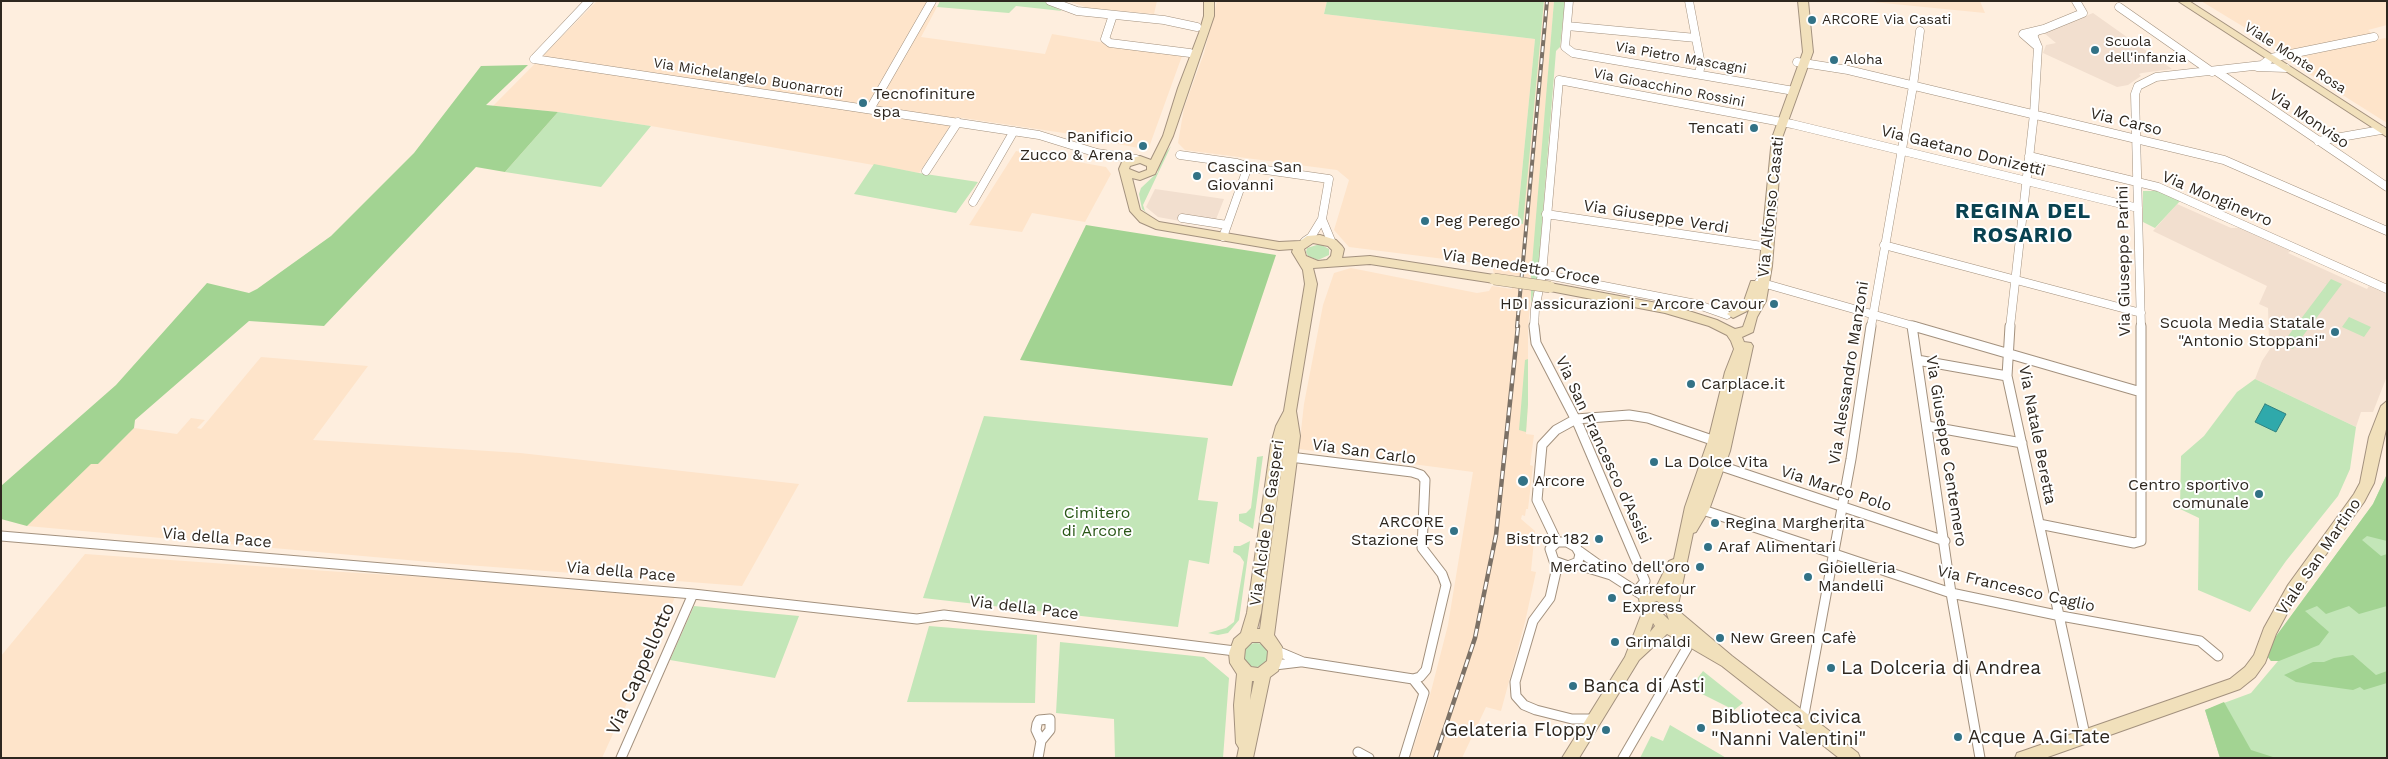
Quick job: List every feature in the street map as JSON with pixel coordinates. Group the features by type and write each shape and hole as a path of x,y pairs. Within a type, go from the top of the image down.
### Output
{"street":[{"path":"534,59 589,1"},
{"path":"870,110 932,1"},
{"path":"1050,1 1077,10 1113,16 1164,20 1198,27 1201,30 1193,63 1182,88 1165,142 1150,171 1131,193"},
{"path":"1569,1 1567,26 1696,38"},
{"path":"1689,1 1701,65 1699,74"},
{"name":"Via Alfonso Casati","path":"1796,1 1802,59"},
{"name":"Via Alfonso Casati","path":"1697,508 1718,466 1730,427 1747,353 1748,328 1751,317 1760,301 1759,283 1766,166 1778,122 1808,42 1803,1"},
{"name":"Via Natale Beretta","path":"2076,1 2083,13 2037,31 2033,35 2038,48 2034,114 2007,353 2007,376 2061,616 2085,735"},
{"name":"Viale Monte Rosa","path":"2182,1 2383,129"},
{"name":"Viale Monte Rosa","path":"2191,1 2199,11"},
{"path":"1182,88 1190,52 1207,4"},
{"path":"1198,46 1207,25 1207,4"},
{"name":"Via Monviso","path":"2119,6 2214,72 2387,187"},
{"path":"1113,16 1105,39 1110,43 1190,52"},
{"name":"Via Pietro Mascagni","path":"1567,26 1565,47 1573,53 1790,90"},
{"name":"Via Alessandro Manzoni","path":"1803,720 1859,410 1884,245 1913,86 1920,30"},
{"path":"2271,58 2374,37"},
{"path":"1190,52 1193,63"},
{"name":"Via Giuseppe Parini","path":"2039,524 2134,543 2142,541 2141,313 2136,138 2137,111 2135,94 2138,86 2156,77 2214,72 2262,65 2271,58"},
{"name":"Via Michelangelo Buonarroti","path":"534,59 1014,131 1066,141 1097,153 1125,171"},
{"name":"Via Carso","path":"1802,59 2224,160 2387,231"},
{"name":"Via Giuseppe Parini","path":"2247,67 2286,68"},
{"name":"Via Gioacchino Rossini","path":"1559,80 1778,122"},
{"name":"Via San Francesco d'Assisi","path":"1559,80 1542,274 1535,308 1534,326 1536,343 1576,419 1645,581 1659,609"},
{"path":"926,171 958,122"},
{"name":"Via Alfonso Casati","path":"1730,314 1742,310 1749,304 1759,283 1770,230 1778,122"},
{"name":"Via Gaetano Donizetti","path":"1778,122 1902,150 2138,208"},
{"path":"2318,141 2383,129"},
{"path":"972,202 1014,131"},
{"path":"1165,142 1155,151 1127,163 1125,171 1131,200 1135,211 1144,219 1170,229 1302,250 1322,219 1329,179 1252,168"},
{"name":"Via Michelangelo Buonarroti","path":"1097,153 1137,159"},
{"path":"1180,155 1237,163 1244,165 1247,169 1223,237"},
{"name":"Via Monginevro","path":"2028,156 2158,187 2387,289"},
{"path":"1137,159 1147,161 1150,171"},
{"path":"1125,171 1134,177 1150,171"},
{"name":"Via Giuseppe Verdi","path":"1546,214 1762,246"},
{"path":"1182,218 1227,225"},
{"path":"1311,284 1338,254 1326,232 1322,219"},
{"name":"Via Benedetto Croce","path":"1370,260 1320,239 1302,250 1317,265 1370,260 1550,287 1666,309 1716,316 1730,314"},
{"path":"1884,245 2141,313"},
{"name":"Via Alcide De Gasperi","path":"1247,638 1254,613 1279,434 1290,411 1311,284 1302,250"},
{"path":"1542,274 1696,304 1744,318 1748,328 1740,334 1727,330 1721,320 1730,314"},
{"path":"1759,283 2141,392"},
{"name":"Via Benedetto Croce","path":"1666,309 1714,323 1727,330"},
{"name":"Via Giuseppe Centemero","path":"1912,326 1945,541 1951,593 1980,758"},
{"name":"Via Alfonso Casati","path":"1659,609 1697,508 1731,372 1740,348 1737,339 1727,330"},
{"path":"1917,360 2007,376"},
{"name":"Viale San Martino","path":"2023,758 2235,684 2250,672 2260,658 2270,633 2293,589 2364,489 2376,437 2387,406"},
{"name":"Via Alcide De Gasperi","path":"1266,639 1293,436 1290,411"},
{"path":"1557,542 1537,500 1542,446 1556,430 1576,419 1629,416 1648,418 1715,441"},
{"path":"1927,426 2022,443"},
{"name":"Via San Carlo","path":"1290,457 1412,472 1424,478 1422,548 1442,574 1446,585 1426,670 1420,677 1413,679"},
{"name":"Via Marco Polo","path":"1718,466 1945,541"},
{"name":"Via Francesco Caglio","path":"1697,508 1951,593 2061,616 2200,641 2218,656"},
{"name":"Via della Pace","path":"1,536 693,594 917,619 944,615 1235,651"},
{"path":"1579,551 1579,560 1575,564 1568,566 1558,564 1550,553 1552,546 1557,542 1567,542 1594,560 1611,575 1659,609 1852,758"},
{"path":"1558,564 1550,598 1534,621 1515,682 1516,696 1524,705 1536,710 1572,719 1594,719"},
{"path":"1575,564 1611,575"},
{"name":"Via Cappellotto","path":"621,758 693,594"},
{"path":"1570,758 1632,660 1659,609"},
{"path":"1245,757 1272,663 1273,644 1266,639 1254,636 1247,638 1238,645 1235,651 1236,662 1245,670 1254,673 1272,663 1303,662 1413,679 1422,688 1424,693 1404,758"},
{"path":"1623,758 1687,648"},
{"path":"1245,670 1242,706 1245,757"},
{"path":"1038,758 1041,741"},
{"path":"1358,752 1369,758"}],"shaded area":[{"path":"597,1 926,1 937,7 921,37 1045,54 1052,34 1182,56 1148,150 1064,133 956,117 919,173 651,126 558,112 493,106"},
{"path":"1068,1 1157,1 1154,14 1088,8"},
{"path":"1217,1 1327,1 1324,14 1535,39 1517,223 1522,224 1544,1 1554,1 1528,329 1526,434 1534,435 1530,465 1533,466 1528,509 1526,509 1525,516 1522,515 1521,519 1535,531 1531,571 1536,572 1525,622 1501,711 1486,707 1462,758 1410,758 1428,703 1448,625 1473,472 1299,449 1304,404 1323,305 1334,273 1351,268 1477,293 1489,291 1492,286 1512,289 1513,277 1494,274 1492,265 1349,247 1334,230 1349,180 1337,170 1185,150 1178,143 1184,108 1204,53"},
{"path":"1863,1 1980,1 1985,13"},
{"path":"2201,1 2387,1 2387,25 2368,30 2373,34 2285,52"},
{"name":"Scuola dell'infanzia","path":"2093,13 2172,69 2142,73 2139,74 2141,76 2128,85 2117,87 2043,53 2046,45 2056,43 2044,33"},
{"path":"2387,39 2387,123 2287,60"},
{"path":"1016,151 1106,167 1111,174 1085,222 1032,213 1022,232 969,225"},
{"path":"1155,189 1224,199 1213,227 1158,217 1146,207"},
{"path":"2177,204 2231,228 2239,228 2268,240 2291,251 2288,253 2367,289 2369,286 2387,294 2387,376 2373,412 2361,412 2356,427 2255,379 2262,361 2274,343 2269,341 2268,308 2259,304 2267,286 2153,231"},
{"path":"261,357 368,366 313,440 520,453 799,484 742,586 441,563 27,526 91,463 98,464 134,428 177,434 191,418 205,420 197,428 201,429"},
{"path":"85,554 677,593 602,758 1,758 1,656"}],"green space":[{"path":"940,1 1043,1 1062,11 1016,6 1009,13 937,7"},
{"path":"1327,1 1544,1 1523,224 1517,223 1535,39 1324,14"},
{"path":"1554,1 1565,1 1560,47 1556,51 1538,273 1531,304 1531,276"},
{"path":"528,65 486,105 558,112 505,172 476,167 324,326 249,321 135,420 134,428 98,464 91,464 27,526 1,519 1,486 116,385 207,283 249,293 257,289 331,236 414,153 481,66"},
{"path":"558,112 651,126 601,187 505,172"},
{"path":"1171,146 1143,205 1145,211 1154,218 1142,209 1139,194 1141,188 1158,172 1159,162"},
{"path":"874,164 978,182 956,213 854,194"},
{"path":"2143,191 2160,191 2180,201 2155,228 2143,222"},
{"path":"1086,225 1276,255 1232,386 1020,360"},
{"path":"1320,244 1329,249 1329,255 1318,260 1308,256 1307,248"},
{"path":"2331,279 2342,284 2293,349 2282,344"},
{"path":"2349,317 2371,327 2364,337 2342,327"},
{"path":"1528,359 1526,432 1519,430 1525,360"},
{"name":"Centro sportivo comunale","path":"2255,379 2356,427 2350,469 2338,496 2286,561 2250,612 2198,590 2199,518 2180,509 2181,456 2204,436 2237,392"},
{"name":"Cimitero di Arcore","path":"984,416 1208,438 1198,500 1218,502 1209,564 1189,560 1178,627 923,598"},
{"path":"1263,456 1253,529 1239,521 1239,514 1246,513 1251,508 1257,457"},
{"path":"2387,474 2387,758 2220,758 2205,710 2251,693 2278,661 2271,661 2268,657 2274,639 2373,504"},
{"path":"2387,474 2387,541 2367,536 2362,540 2381,556 2387,554 2387,606 2359,614 2349,606 2326,614 2317,606 2305,611 2329,632 2319,645 2279,661 2271,661 2268,657 2274,639 2373,504"},
{"path":"1250,541 1239,620 1228,633 1218,635 1208,633 1226,628 1234,622 1244,562 1240,556 1233,552 1234,546 1240,546"},
{"path":"694,606 799,616 775,678 670,660"},
{"path":"929,626 1037,635 1035,703 907,702"},
{"path":"1060,642 1204,657 1229,678 1223,758 1115,758 1114,719 1056,713"},
{"path":"1256,643 1261,644 1267,650 1267,660 1261,666 1256,667 1251,666 1245,660 1244,655 1245,650 1251,644"},
{"path":"2353,655 2376,675 2387,671 2387,683 2364,690 2360,687 2353,690 2296,682 2284,675 2313,662 2324,662 2334,658"},
{"path":"1703,671 1743,703 1734,710 1690,688"},
{"path":"2224,702 2251,750 2276,758 2220,758 2205,710"},
{"path":"1670,725 1726,758 1640,758 1651,736 1663,741"}],"water":[{"path":"2265,404 2286,414 2276,432 2255,422"}],"railway":[{"path":"1517,327 1547,1"},
{"path":"1435,758 1475,638 1496,535 1518,326"}],"place":[{"name":"ARCORE Via Casati","path":"1812,20"},
{"name":"Scuola dell'infanzia","path":"2095,50"},
{"name":"Aloha","path":"1834,60"},
{"name":"Tecnofiniture spa","path":"863,103"},
{"name":"Tencati","path":"1754,128"},
{"name":"Panificio Zucco & Arena","path":"1143,146"},
{"name":"Cascina San Giovanni","path":"1197,176"},
{"name":"Peg Perego","path":"1425,221"},
{"name":"HDI assicurazioni - Arcore Cavour","path":"1774,304"},
{"name":"Scuola Media Statale \"Antonio Stoppani\"","path":"2335,332"},
{"name":"Carplace.it","path":"1691,384"},
{"name":"La Dolce Vita","path":"1654,462"},
{"name":"Arcore","path":"1523,481"},
{"name":"Centro sportivo comunale","path":"2259,494"},
{"name":"Regina Margherita","path":"1715,523"},
{"name":"ARCORE Stazione FS","path":"1454,531"},
{"name":"Bistrot 182","path":"1599,539"},
{"name":"Araf Alimentari","path":"1708,547"},
{"name":"Mercatino dell'oro","path":"1700,567"},
{"name":"Gioielleria Mandelli","path":"1808,577"},
{"name":"Carrefour Express","path":"1612,598"},
{"name":"New Green Cafè","path":"1720,638"},
{"name":"Grimaldi","path":"1615,642"},
{"name":"La Dolceria di Andrea","path":"1831,668"},
{"name":"Banca di Asti","path":"1573,686"},
{"name":"Biblioteca civica \"Nanni Valentini\"","path":"1701,728"},
{"name":"Gelateria Floppy","path":"1606,730"},
{"name":"Acque A.Gi.Tate","path":"1958,737"}],"district":[{"name":"REGINA DEL ROSARIO","path":"2023,224"}]}
